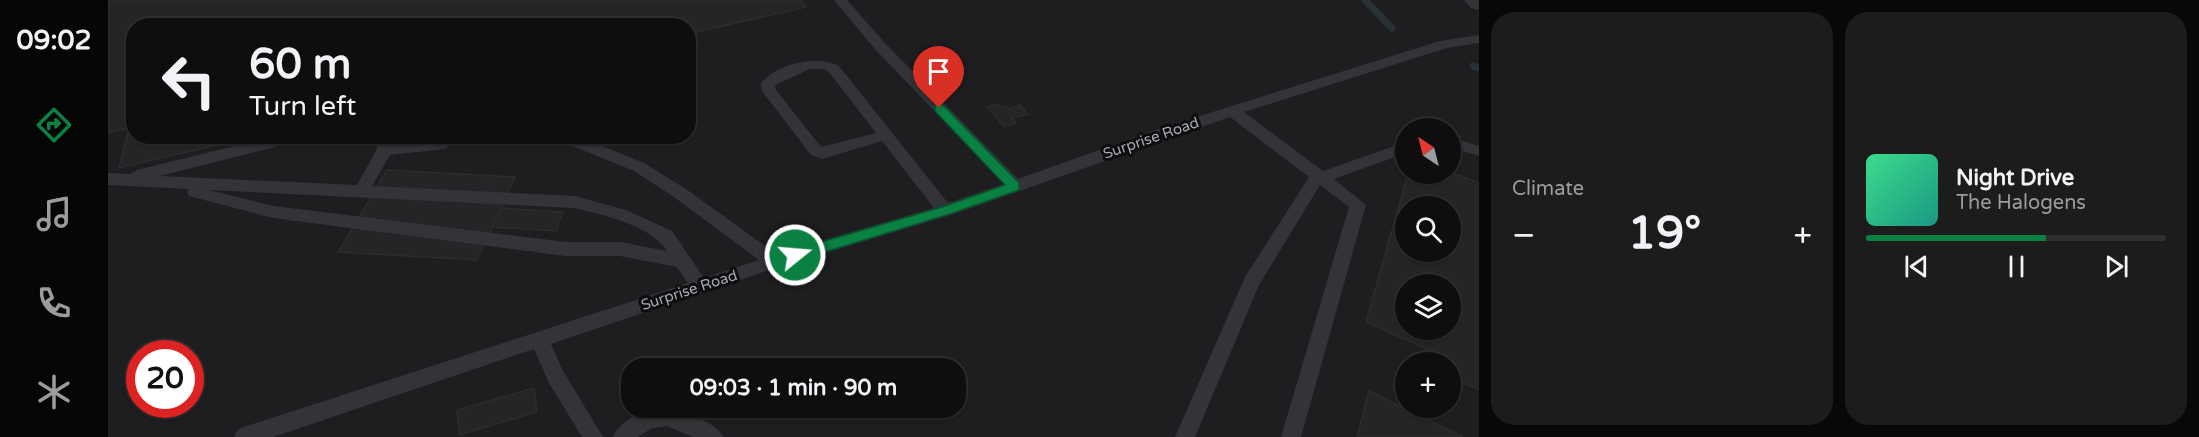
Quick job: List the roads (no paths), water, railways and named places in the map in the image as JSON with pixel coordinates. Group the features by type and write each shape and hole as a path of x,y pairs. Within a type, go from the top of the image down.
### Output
{"lane":[{"path":"840,0 879,45 1015,186"},
{"name":"Surprise Road","path":"244,437 296,428 539,339 774,262 945,211 1232,111 1445,44 1479,39"},
{"path":"885,135 822,154 816,151 769,91 768,83 814,64 830,65 945,211"},
{"path":"1232,111 1358,205 1291,437"},
{"path":"116,179 264,144"},
{"path":"361,192 385,144"},
{"path":"583,144 639,167 680,193 774,262"},
{"path":"1461,145 1479,150"},
{"path":"1185,437 1251,282 1316,179 1395,151"},
{"path":"116,179 165,184 575,202 626,216 666,236 700,286"},
{"path":"165,184 273,212 566,249 620,249 684,261"},
{"path":"539,339 556,377 593,437"},
{"path":"623,437 643,420 664,416 682,421 713,437"}],"waterway":[{"path":"1365,0 1392,28"},
{"path":"1473,66 1479,68"}]}
